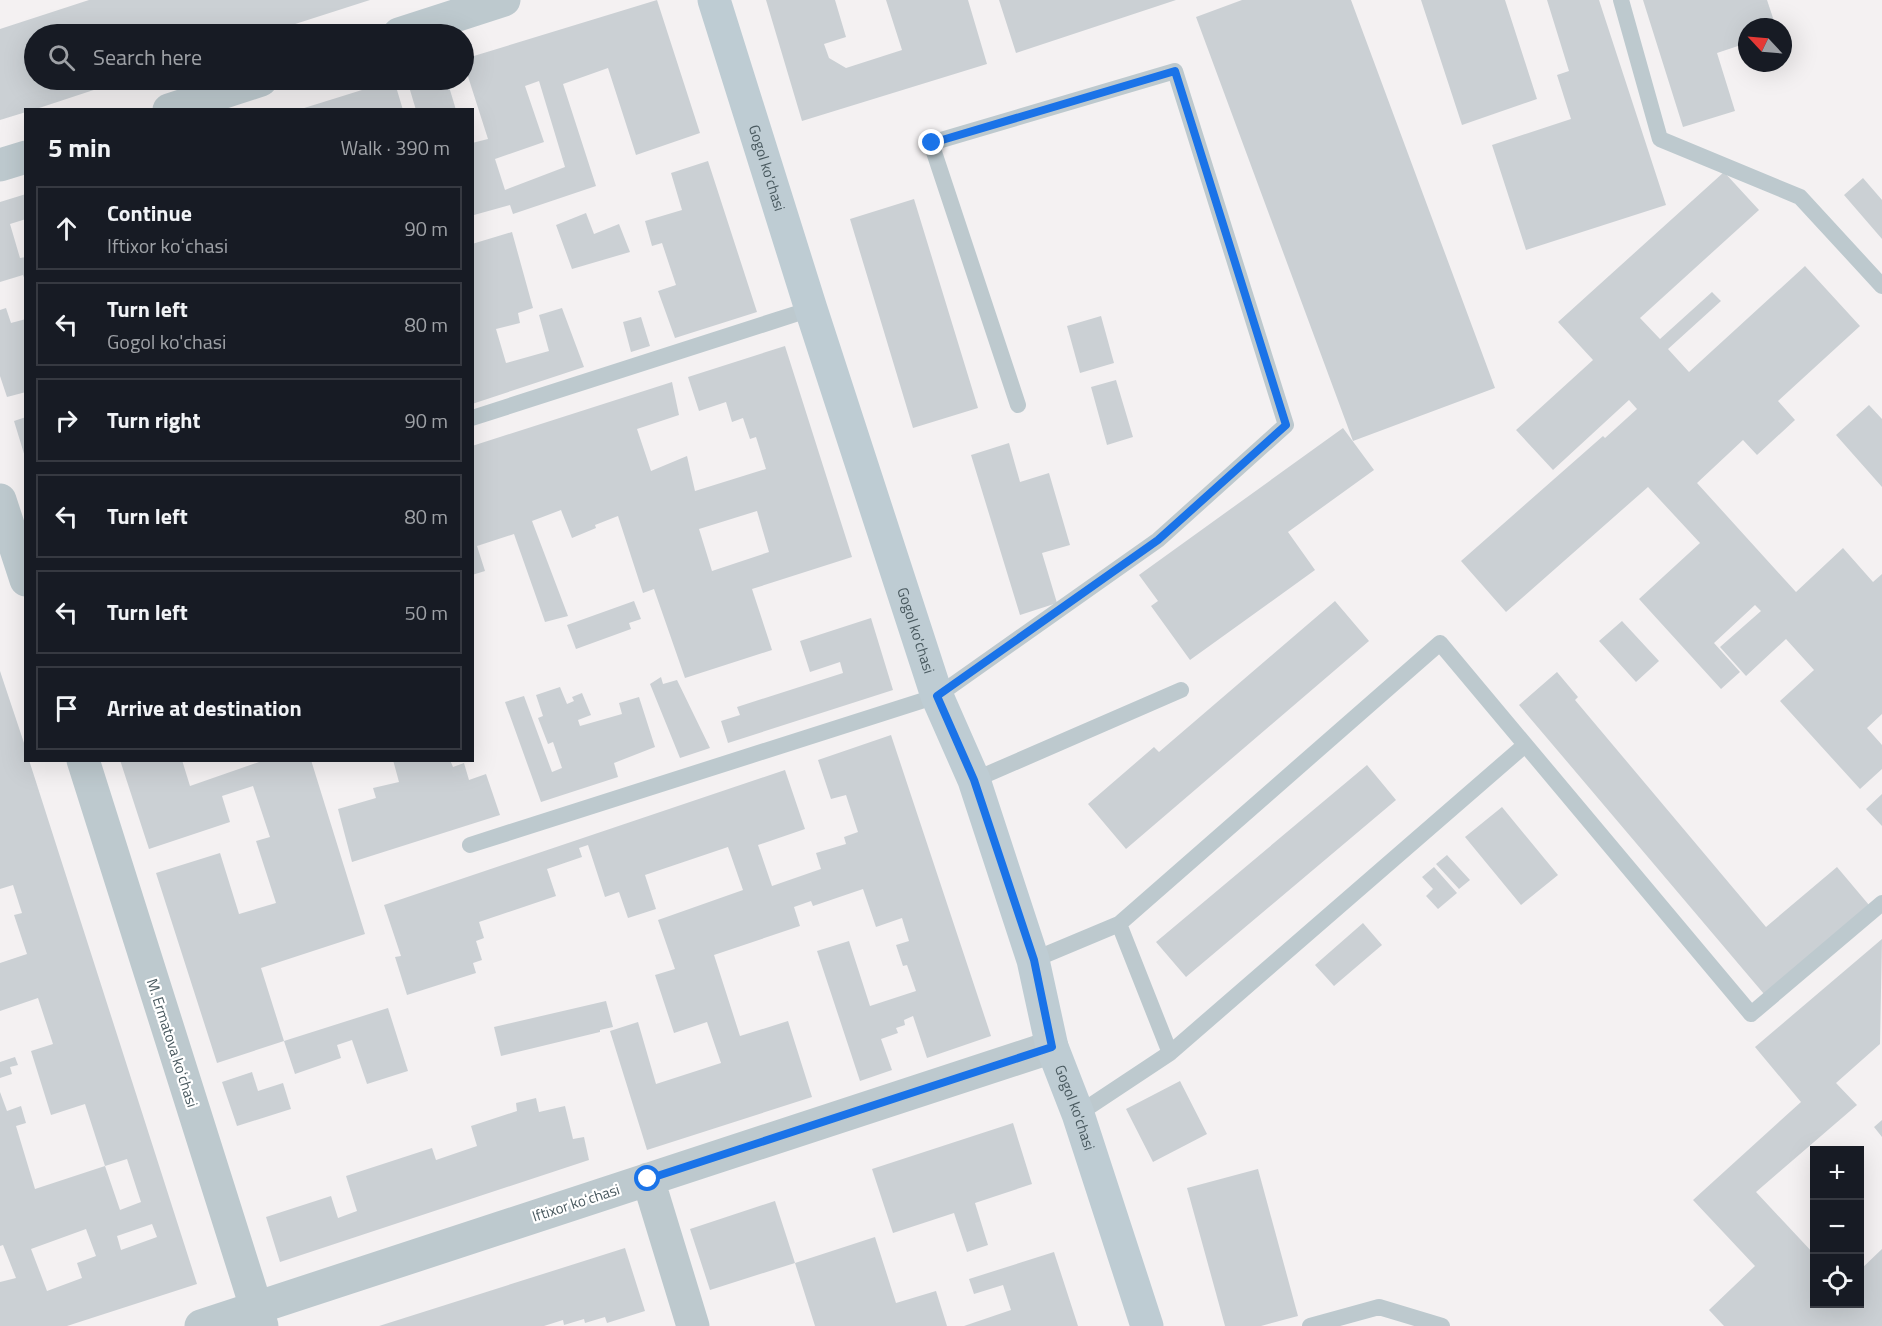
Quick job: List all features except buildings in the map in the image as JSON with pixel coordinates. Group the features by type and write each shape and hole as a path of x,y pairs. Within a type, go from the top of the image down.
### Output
{"main road":[{"name":"Gogol ko'chasi","path":"714,0 811,309 937,696 974,780 1034,960 1052,1047 1078,1114 1147,1326"}],"street":[{"path":"430,24 504,0"},
{"path":"175,108 230,90"},
{"path":"0,165 24,157"},
{"path":"0,500 24,574"},
{"name":"M. Ermatova koʻchasi","path":"84,762 259,1317"},
{"name":"Iftixor koʻchasi","path":"201,1326 259,1317 648,1179 1052,1047"},
{"path":"648,1179 693,1326"}],"lane":[{"path":"1621,0 1660,138 1800,197 1882,286"},
{"path":"470,845 937,696 1158,540 1286,425 1175,71 932,143 1018,405"},
{"path":"474,417 811,309"},
{"path":"1034,960 1119,924 1440,643 1751,1014 1882,903"},
{"path":"974,780 1181,690"},
{"path":"1078,1114 1170,1053 1525,745"},
{"path":"1119,924 1170,1053"},
{"path":"1310,1326 1379,1308 1442,1326"}],"route":[{"path":"648,1179 1052,1047 1034,960 974,780 937,696 1158,540 1286,425 1175,71 932,143"}]}
